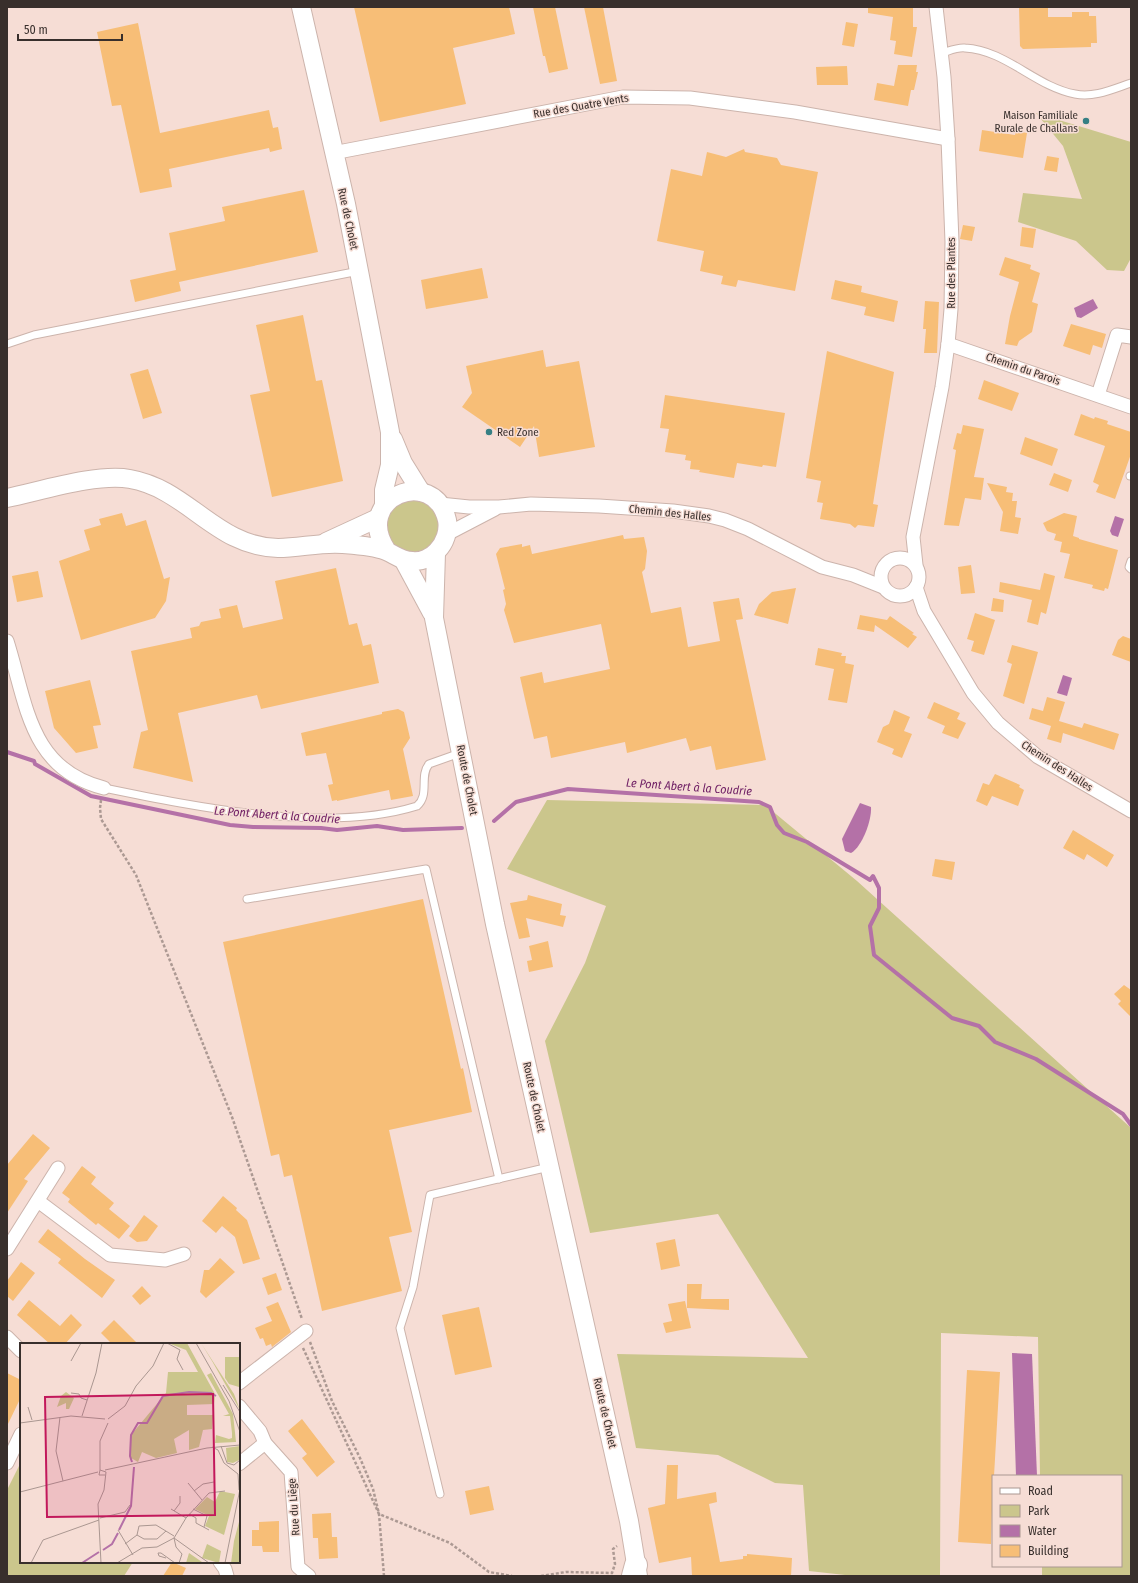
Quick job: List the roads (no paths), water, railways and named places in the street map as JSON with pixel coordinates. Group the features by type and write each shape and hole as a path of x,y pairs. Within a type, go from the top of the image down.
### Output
{"main road":[{"name":"Rue de Cholet","path":"301,7 333,153 346,204 390,432 390,465 381,511"},
{"name":"Rue de Cholet","path":"390,432 403,463 421,492"},
{"path":"7,498 97,479 130,479 159,488 176,498 225,534 250,544 277,548 323,543 342,544 387,551"},
{"path":"323,543 381,511 392,497 410,491 421,492 431,496 440,504 448,523 447,534 443,544 436,553 426,559 404,561 395,557 387,551 379,535 381,511"},
{"name":"Route de Cholet","path":"436,553 434,618 496,924 633,1543 635,1572"},
{"name":"Route de Cholet","path":"404,561 419,585 434,618"}],"street":[{"name":"Rue des Plantes","path":"916,565 913,537 948,344 951,309 952,242 948,139 942,53 936,7"},
{"name":"Rue des Quatre Vents","path":"333,153 622,97 690,98 795,112 948,139"},
{"path":"1098,395 1117,335 1131,337"},
{"name":"Chemin du Parois","path":"948,344 1131,407"},
{"name":"Chemin des Halles","path":"440,504 499,507 531,504 599,506 673,511 709,516 725,520 748,529 822,567 853,575 883,587"},
{"name":"Chemin des Halles","path":"447,534 499,507"},
{"name":"Rue des Plantes","path":"900,557 913,537"},
{"path":"900,557 909,560 916,565 919,572 919,580 916,588 910,593 902,596 895,596 883,587 880,573 883,566 888,561 900,557"},
{"path":"853,575 883,566"},
{"name":"Chemin des Halles","path":"916,588 924,611 973,693 998,723 1038,757 1131,811"},
{"name":"Chemin des Halles","path":"902,596 924,611"},
{"path":"7,641 25,706 38,738 47,752 60,767 72,776 88,784 104,788"},
{"path":"7,1249 58,1168"},
{"path":"38,1201 110,1255 165,1260 184,1254"},
{"path":"240,1382 306,1331"},
{"name":"Rue du Liège","path":"240,1407 260,1431 265,1443 291,1472 298,1566 309,1576"},
{"path":"7,1464 20,1436"},
{"path":"240,1463 265,1443"},
{"path":"221,1563 225,1569 226,1576"}],"lane":[{"path":"942,53 964,48 980,50 1057,88 1075,94 1103,93 1131,83"},
{"path":"7,344 34,335 359,271"},
{"path":"1131,561 1128,567 1131,569"},
{"path":"104,788 206,807 257,814 334,818 381,814 418,806 424,798 425,773 429,764 461,753"},
{"path":"247,899 426,869 499,1179"},
{"path":"440,1494 400,1328 414,1287 430,1194 549,1167"}],"water":[{"path":"1093,299 1098,308 1081,318 1077,317 1074,308"},
{"path":"1115,516 1124,519 1118,537 1112,535 1110,531"},
{"path":"1063,675 1072,678 1067,696 1057,693"},
{"path":"860,803 871,807 870,819 866,833 859,845 851,853 845,851 842,839"},
{"path":"1012,1353 1032,1354 1037,1475 1016,1475"}],"waterway":[{"name":"Le Pont Abert à la Coudrie","path":"7,752 34,761 35,764 91,796 230,825 253,827 321,828 337,830 377,826 403,830 462,828"},
{"name":"Le Pont Abert à la Coudrie","path":"494,821 516,802 568,789 759,802 770,807 777,825 784,833 807,842 870,880 873,876 879,888 879,908 870,926 874,955 952,1018 979,1026 995,1042 1036,1059 1123,1114 1131,1125"}],"place":[{"name":"Maison Familiale Rurale de Challans","path":"1086,121"},
{"name":"Red Zone","path":"489,432"}]}
